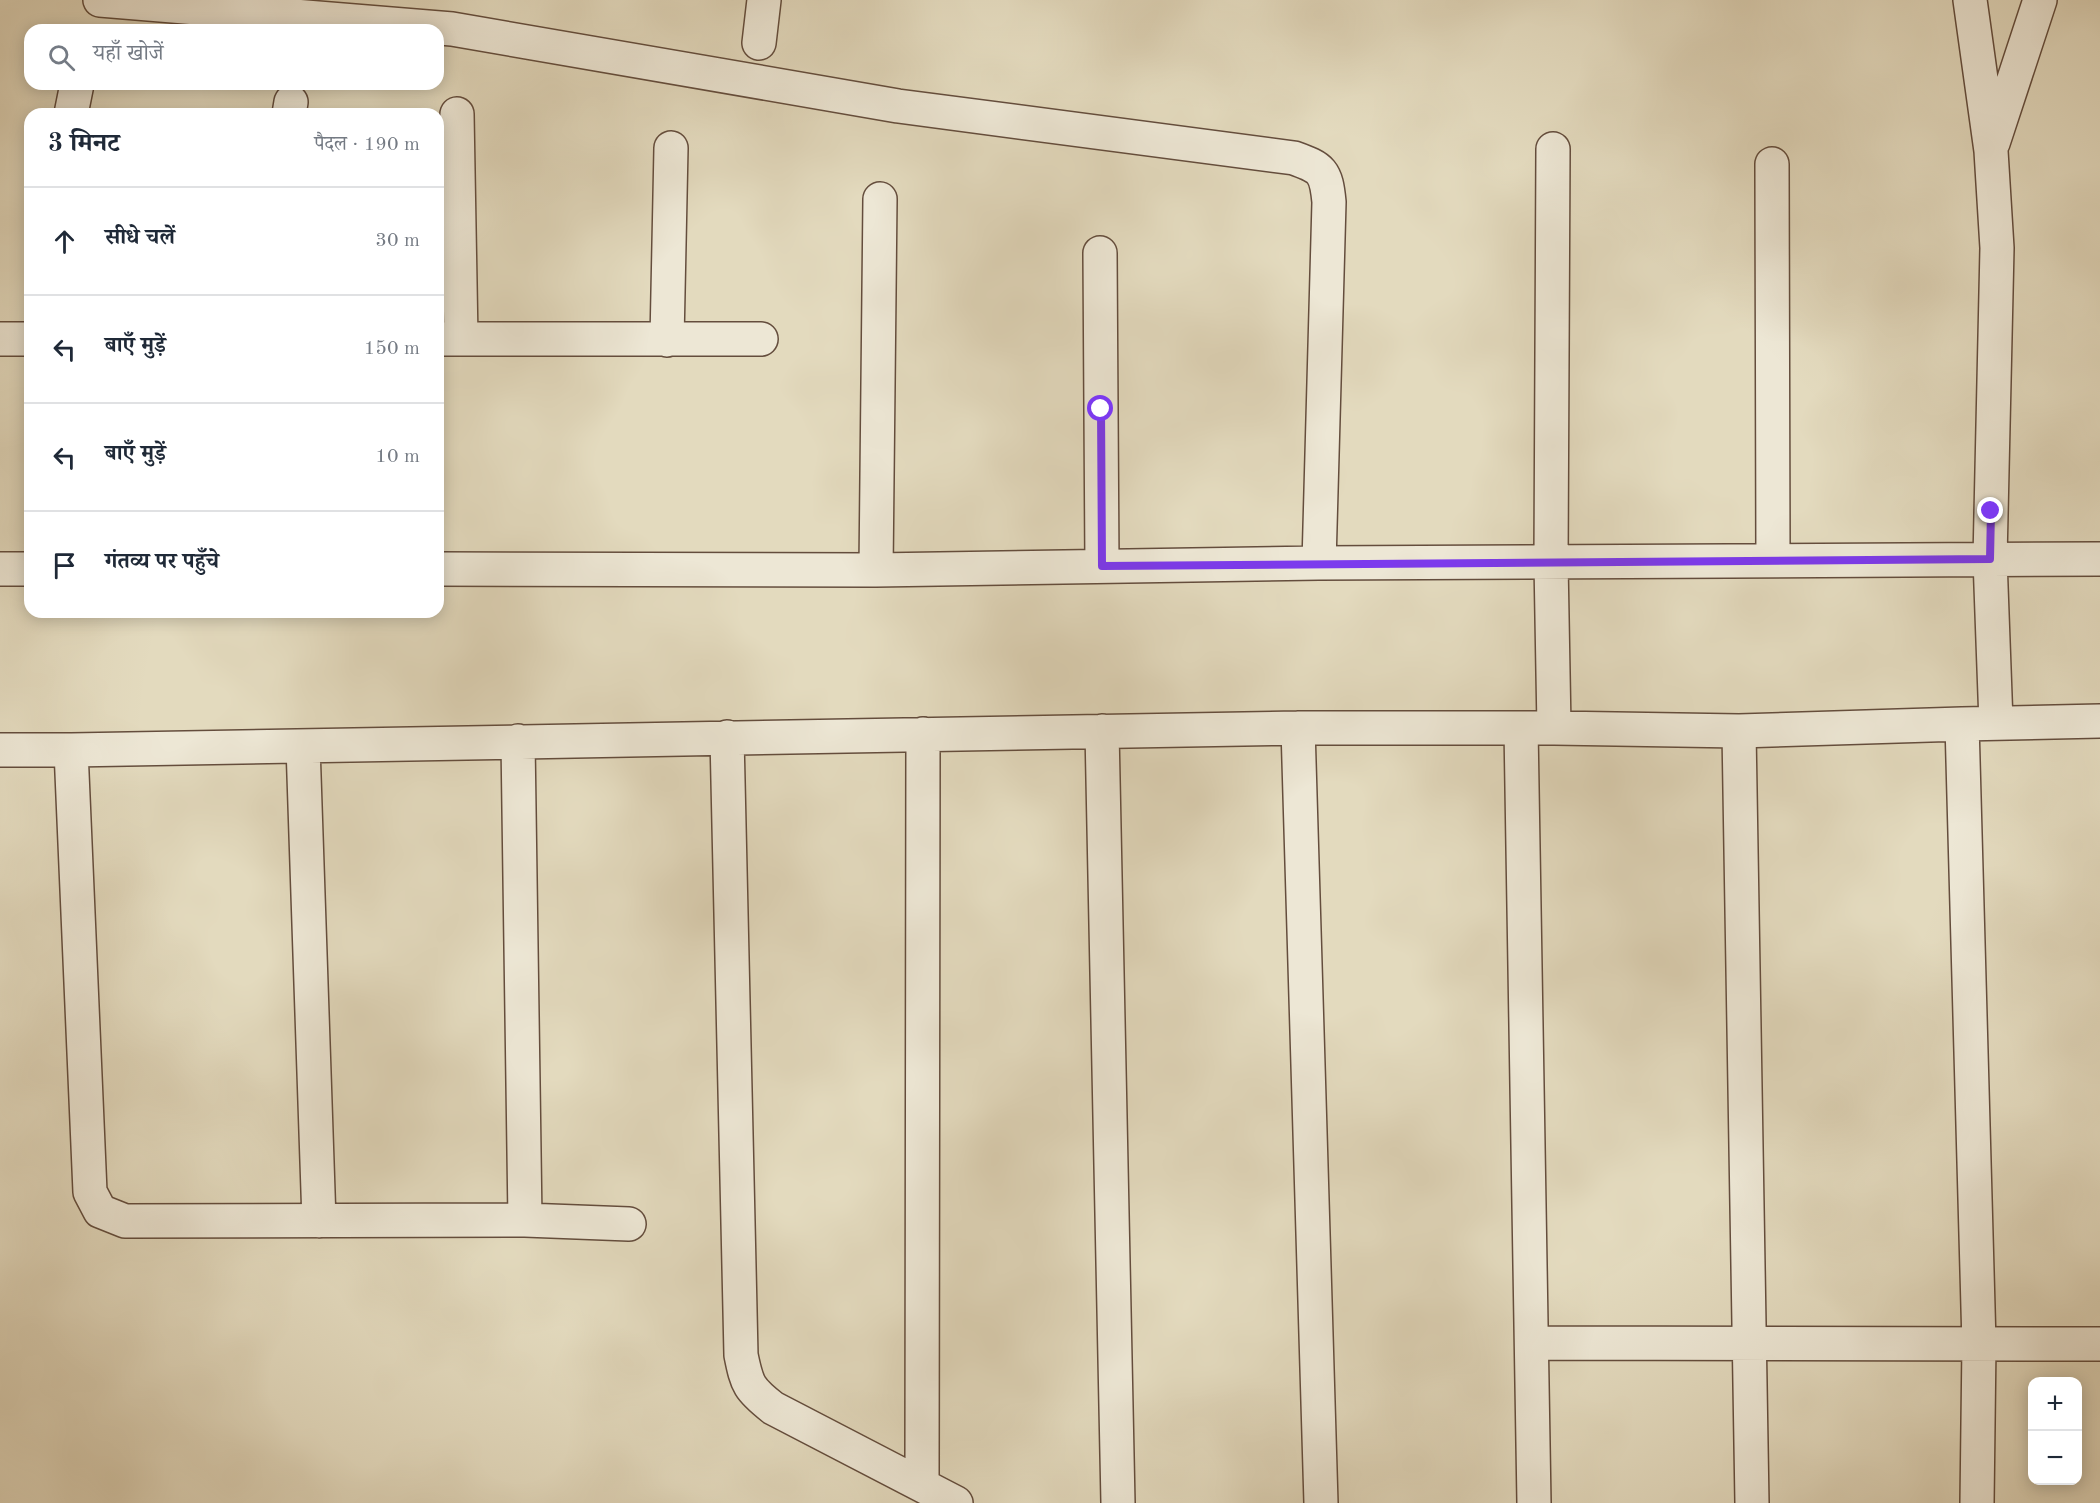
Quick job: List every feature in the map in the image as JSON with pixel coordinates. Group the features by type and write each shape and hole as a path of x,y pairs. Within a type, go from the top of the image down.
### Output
{"street":[{"path":"100,0 391,24"},
{"path":"759,43 764,0"},
{"path":"1970,0 1991,151 1997,248 1990,559 1996,723"},
{"path":"1991,151 2040,0"},
{"path":"444,28 898,106 1294,158 1316,166 1327,181 1329,202 1319,563"},
{"path":"72,108 76,90"},
{"path":"457,114 449,339 761,339"},
{"path":"668,340 671,148"},
{"path":"1553,149 1551,562 1554,728"},
{"path":"1772,164 1773,561"},
{"path":"876,570 880,200"},
{"path":"1100,253 1102,566"},
{"path":"444,568 876,570 1319,563 2100,559"},
{"path":"0,569 24,569"},
{"path":"0,750 1298,728 1739,731 2100,721"},
{"path":"1962,724 1979,1344 1977,1503"},
{"path":"1298,728 1321,1503"},
{"path":"1521,728 1534,1503"},
{"path":"1101,731 1118,1503"},
{"path":"1739,731 1752,1503"},
{"path":"922,1485 923,734"},
{"path":"727,737 741,1356 745,1375 753,1392 773,1408 956,1503"},
{"path":"518,741 525,1220"},
{"path":"303,746 319,1221"},
{"path":"71,750 90,1192 100,1211 125,1221 525,1220 629,1224"},
{"path":"1532,1343 2100,1344"}],"route":[{"path":"1101,409 1102,566 1990,559 1991,511"}]}
